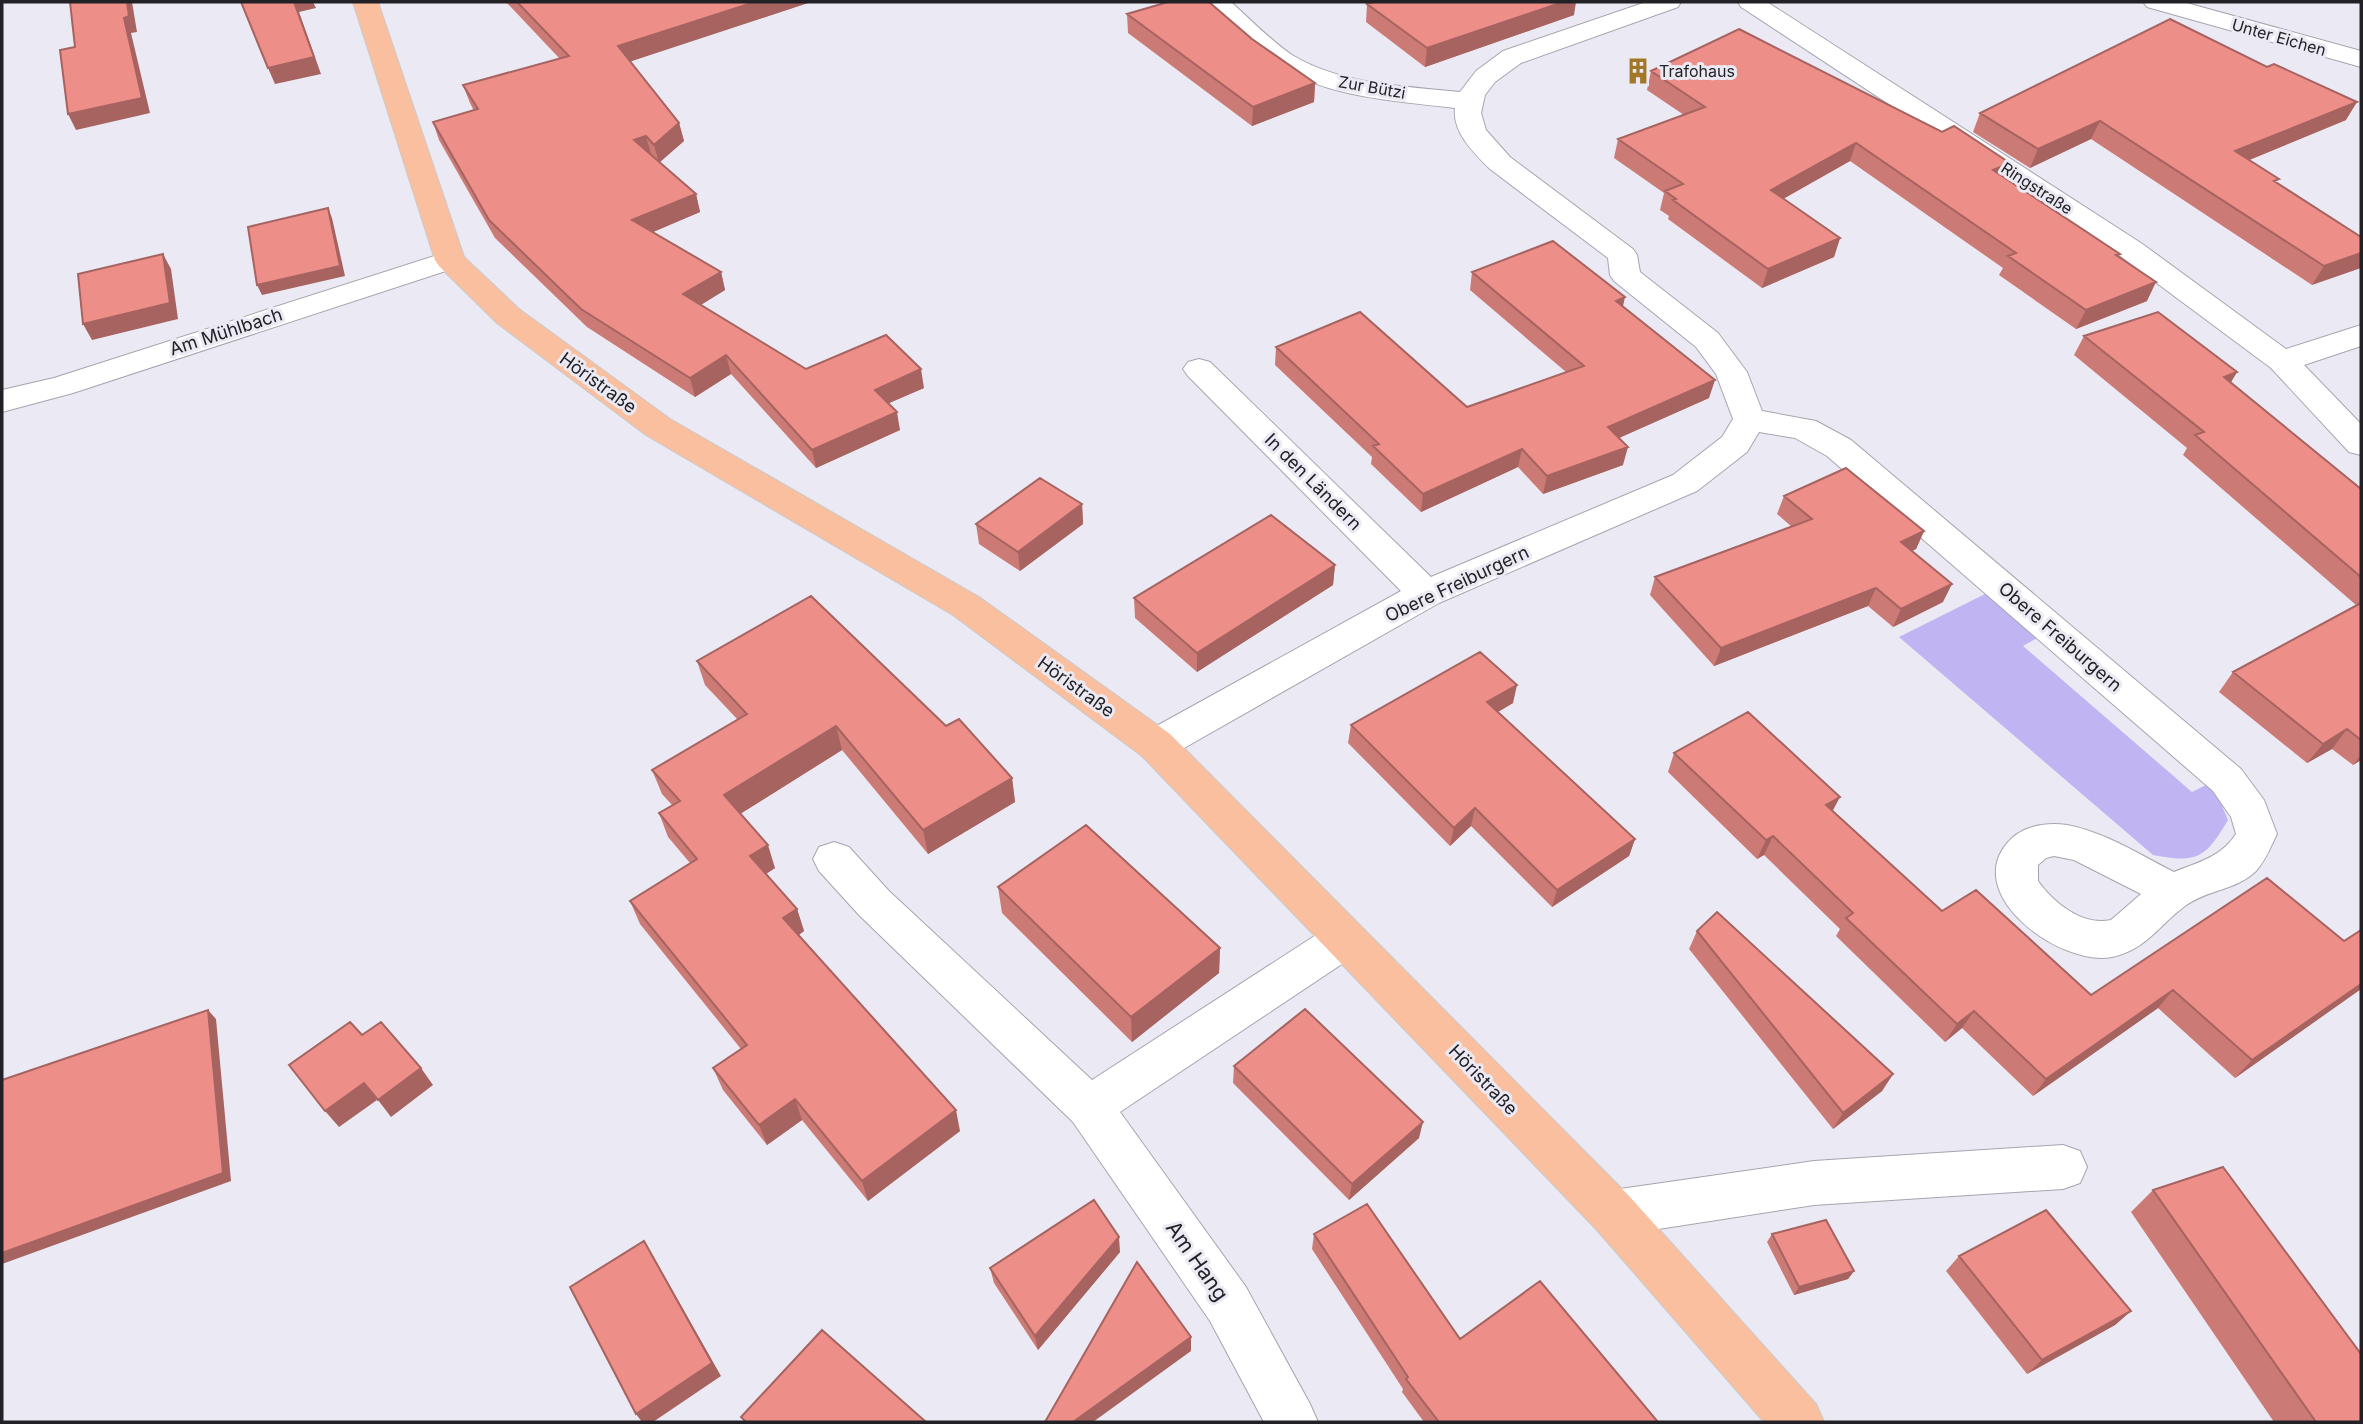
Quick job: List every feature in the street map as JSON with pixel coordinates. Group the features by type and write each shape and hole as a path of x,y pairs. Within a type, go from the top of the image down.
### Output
{"main road":[{"name":"Höristraße","path":"365,2 450,260 508,316 658,427 966,606 1156,745 1614,1213 1798,1422"}],"street":[{"name":"Zur Bützi","path":"1217,2 1267,47 1294,67 1345,85 1468,101"},
{"path":"1669,2 1512,57 1491,69 1476,85 1468,101 1469,121 1477,141 1495,162 1622,255 1625,275 1707,340 1731,372 1749,419"},
{"name":"Ringstraße","path":"1750,2 2130,249 2282,361 2361,443"},
{"name":"Unter Eichen","path":"2156,2 2305,46 2361,59"},
{"name":"Am Mühlbach","path":"2,401 62,386 450,260"},
{"path":"2282,361 2361,335"},
{"name":"In den Ländern","path":"1199,369 1426,594"},
{"name":"Obere Freiburgern","path":"1156,745 1426,594 1685,483 1735,444 1749,419 1804,429 1839,448 2227,780 2250,811 2258,834 2250,851 2239,864 2175,890"},
{"name":"Am Hang","path":"834,859 874,903 1089,1107 1228,1304 1292,1422"},
{"path":"1089,1107 1345,939"},
{"path":"1614,1213 1814,1184 2063,1167"}],"shaded area":[{"path":"1987,593 2039,637 2023,646 2192,792 2212,782 2228,820 2206,850 2191,858 2181,859 2153,855 1899,637"}],"building":[{"path":"70,2 127,2 129,16 124,18 142,98 68,114 60,50 75,47"},
{"path":"241,2 294,2 314,57 268,68"},
{"path":"517,2 755,2 618,46 679,123 654,145 646,136 634,140 696,194 632,220 721,272 683,294 806,369 886,335 921,369 875,390 897,412 812,450 726,355 690,378 581,309 489,220 433,122 478,109 463,85 569,56"},
{"path":"1168,2 1209,2 1252,39 1315,83 1253,107 1127,14"},
{"path":"1563,2 1427,48 1367,4"},
{"path":"2170,19 2267,67 2274,64 2357,102 2235,151 2279,179 2274,181 2361,237 2361,253 2324,266 2100,121 2038,149 1980,113"},
{"path":"1739,29 1942,132 1954,126 2010,163 1993,170 2120,254 2116,255 2156,282 2086,310 2008,256 2016,253 1856,143 1771,190 1840,238 1768,269 1673,200 1676,199 1665,191 1683,184 1618,139 1705,107 1651,71"},
{"path":"328,208 340,266 257,285 248,227"},
{"path":"1553,241 1625,297 1616,301 1715,380 1608,427 1628,447 1547,476 1522,449 1423,494 1373,446 1379,444 1276,347 1360,312 1467,407 1584,366 1472,272"},
{"path":"163,254 170,303 83,324 78,274"},
{"path":"2158,312 2237,372 2224,377 2361,489 2361,577 2195,435 2204,432 2084,336"},
{"path":"1846,468 1924,531 1901,542 1952,584 1901,609 1876,588 1721,648 1655,577 1812,519 1784,496"},
{"path":"1040,478 1082,504 1018,552 976,524"},
{"path":"1271,515 1335,565 1197,653 1134,598"},
{"path":"811,596 946,726 959,719 1012,778 923,830 836,726 724,795 768,845 750,856 797,909 783,918 956,1110 862,1181 795,1099 759,1125 713,1068 747,1045 630,901 697,859 659,813 680,801 652,770 747,714 697,661"},
{"path":"2361,603 2361,740 2347,729 2323,744 2233,672"},
{"path":"1480,652 1517,685 1487,702 1635,839 1557,890 1475,808 1454,828 1351,725"},
{"path":"1748,712 1840,797 1826,805 1942,911 1976,890 2091,995 2267,878 2344,941 2361,930 2361,984 2252,1060 2173,990 2046,1079 1974,1011 1957,1024 1846,918 1853,913 1773,836 1766,840 1674,753"},
{"path":"1086,825 1220,948 1131,1017 998,887"},
{"path":"1717,912 1893,1074 1843,1113 1697,931"},
{"path":"1305,1009 1423,1122 1352,1184 1234,1066"},
{"path":"208,1010 223,1173 2,1253 2,1080"},
{"path":"350,1022 362,1035 381,1022 421,1068 378,1100 364,1083 325,1111 289,1065"},
{"path":"2223,1167 2361,1354 2361,1422 2316,1422 2153,1190"},
{"path":"1094,1200 1119,1237 1035,1336 990,1268"},
{"path":"1367,1204 1460,1339 1540,1281 1658,1422 1439,1422 1406,1379 1408,1377 1314,1234"},
{"path":"2046,1210 2131,1311 2042,1360 1959,1256"},
{"path":"1826,1220 1854,1271 1799,1287 1772,1234"},
{"path":"644,1241 712,1363 636,1414 570,1287"},
{"path":"1137,1262 1191,1337 1073,1422 1045,1422"},
{"path":"822,1330 926,1422 746,1422 741,1417"}],"place":[{"name":"Trafohaus","path":"1638,71"}]}
